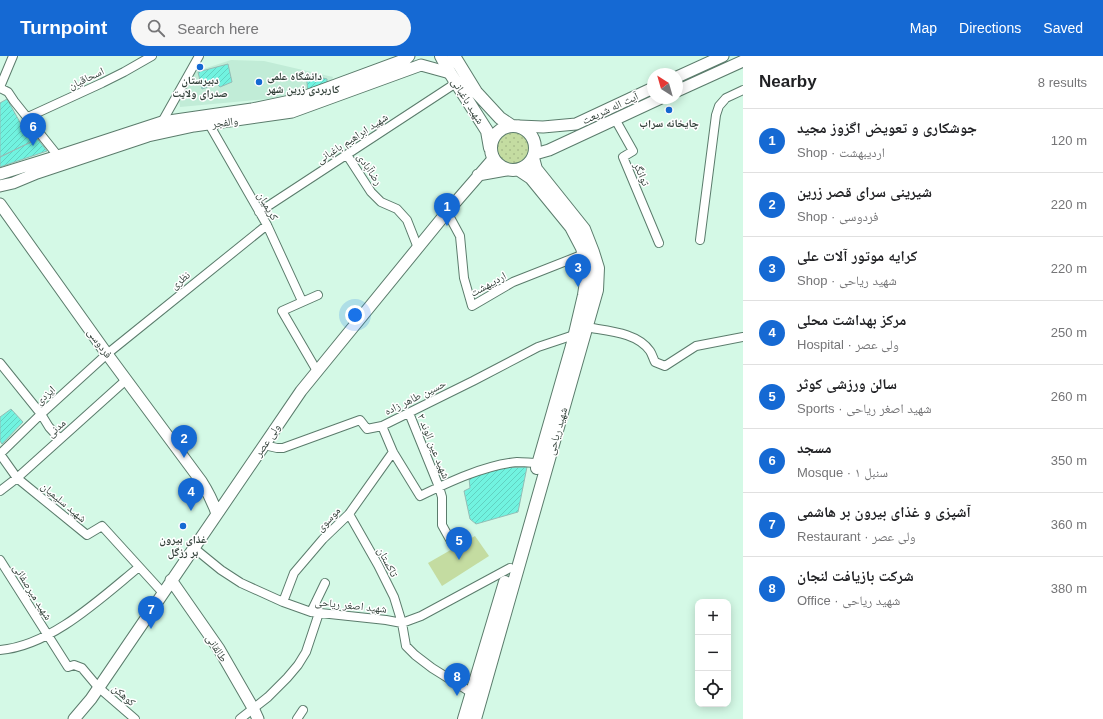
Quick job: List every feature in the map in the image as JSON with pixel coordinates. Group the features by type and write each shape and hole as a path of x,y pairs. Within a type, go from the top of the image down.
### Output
{"main road":[{"name":"شهید باغبانی","path":"441,56 453,78 487,131 492,153"},
{"name":"شهید باغبانی","path":"454,56 476,92 500,118 516,126"},
{"path":"516,126 526,129 531,134 536,147 534,156 530,163 519,170 506,170 500,167 492,153 491,141 499,130 505,127 516,126"},
{"name":"شهید ریاحی","path":"475,719 597,290 598,268 584,229 536,169 534,156"},
{"name":"شهید ریاحی","path":"464,719 510,568 574,335 584,295 587,275 586,262 582,248 571,227 531,178 519,170"}],"street":[{"path":"14,56 3,73 0,87 8,92 58,156"},
{"name":"اسحاقیان","path":"28,117 102,83 152,56"},
{"path":"162,122 199,56"},
{"name":"والفجر","path":"0,174 162,122 252,109 296,100 409,56"},
{"path":"683,74 723,56"},
{"name":"والفجر","path":"0,186 13,183 37,173 148,136 194,126 292,112 423,60 453,78"},
{"path":"683,88 743,61"},
{"name":"شهید ابراهیم باغبانی","path":"259,212 347,155 453,78"},
{"path":"700,240 718,106 726,98 743,90"},
{"name":"آیت اله شریعت","path":"516,126 543,127 576,124 647,91"},
{"name":"آیت اله شریعت","path":"534,156 648,104"},
{"name":"توانگر","path":"614,119 633,151 623,157 659,243"},
{"name":"کریمیان","path":"209,124 267,225 302,301"},
{"name":"ولی عصر","path":"74,719 98,687 301,391 478,175 492,153"},
{"name":"رضاآبادی","path":"347,155 371,192 381,202 397,209 407,220 418,248"},
{"path":"478,175 506,170"},
{"name":"فردوسی","path":"0,204 107,354 201,481 210,495 216,514"},
{"name":"اردیبهشت","path":"447,212 460,236 464,278 472,306 513,282 584,254"},
{"name":"نظری","path":"107,354 267,225"},
{"path":"318,295 282,311 318,371"},
{"path":"586,327 620,333 636,338 649,350 655,362 665,366 696,346 743,337"},
{"name":"حسین طاهر زاده","path":"264,445 283,448 360,420 368,428 382,426 538,347 574,335"},
{"name":"ایزدی","path":"0,454 41,414 107,354"},
{"path":"0,363 60,439"},
{"name":"مدنی","path":"0,491 18,478 126,380"},
{"name":"شهید عین الوند ۲","path":"409,413 439,487 442,497 442,525 452,543"},
{"path":"382,426 393,452 420,496 449,482 493,467 517,462 539,463"},
{"name":"موسوی","path":"283,602 294,573 348,514 393,452"},
{"path":"0,454 18,478"},
{"name":"شهید سلیمیان","path":"18,478 87,535 102,526 163,592"},
{"name":"فردوسی","path":"201,481 218,494 231,494"},
{"name":"تاکستان","path":"348,514 375,560 394,597 402,623 406,646 432,668 472,693"},
{"name":"شهید اصغر ریاحی","path":"194,548 221,570 241,583 283,602 315,613 402,623 421,616 510,568"},
{"name":"شهید میرصفائی","path":"0,560 68,667 74,665 82,668 98,687"},
{"path":"0,650 11,649 47,636 88,610 139,567"},
{"name":"طالقانی","path":"171,580 219,649 254,708 258,719"},
{"path":"240,719 268,698 298,665 306,652 315,613 325,583"},
{"name":"کوهکن","path":"98,687 135,719"},
{"path":"297,719 303,710"}],"shaded area":[{"name":"دانشگاه علمی کاربردی زرین شهر","path":"231,60 264,61 333,77 330,85 308,93 267,99 180,107 179,99 188,80 197,71"}],"green space":[{"path":"517,130 526,135 530,141 530,155 526,161 517,166 509,166 500,161 496,155 495,144 500,135 506,131"},
{"path":"475,536 489,556 442,586 428,563"}],"building":[{"path":"228,64 232,82 220,87 217,84 202,89 198,72"},
{"path":"306,74 327,79 327,85 308,92"},
{"path":"7,99 31,142 0,157 0,103"},
{"path":"23,121 47,151 0,167 0,157 31,142"},
{"path":"11,409 23,422 2,444 0,441 0,417"},
{"path":"527,467 518,512 476,524 470,519 464,491 470,488 469,478 496,468"}],"place":[{"name":"دبیرستان صدرای ولایت","path":"200,67"},
{"name":"دانشگاه علمی کاربردی زرین شهر","path":"259,82"},
{"name":"چایخانه سراب","path":"669,110"},
{"name":"مسجد","path":"33,146"},
{"name":"جوشکاری و تعویض اگزوز مجید","path":"447,226"},
{"name":"کرایه موتور آلات علی","path":"578,287"},
{"name":"شیرینی سرای قصر زرین","path":"184,458"},
{"name":"مرکز بهداشت محلی","path":"191,511"},
{"name":"غذای بیرون بر رزگل","path":"183,526"},
{"name":"سالن ورزشی کوثر","path":"459,560"},
{"name":"آشپزی و غذای بیرون بر هاشمی","path":"151,629"},
{"name":"شرکت بازیافت لنجان","path":"457,696"}]}
